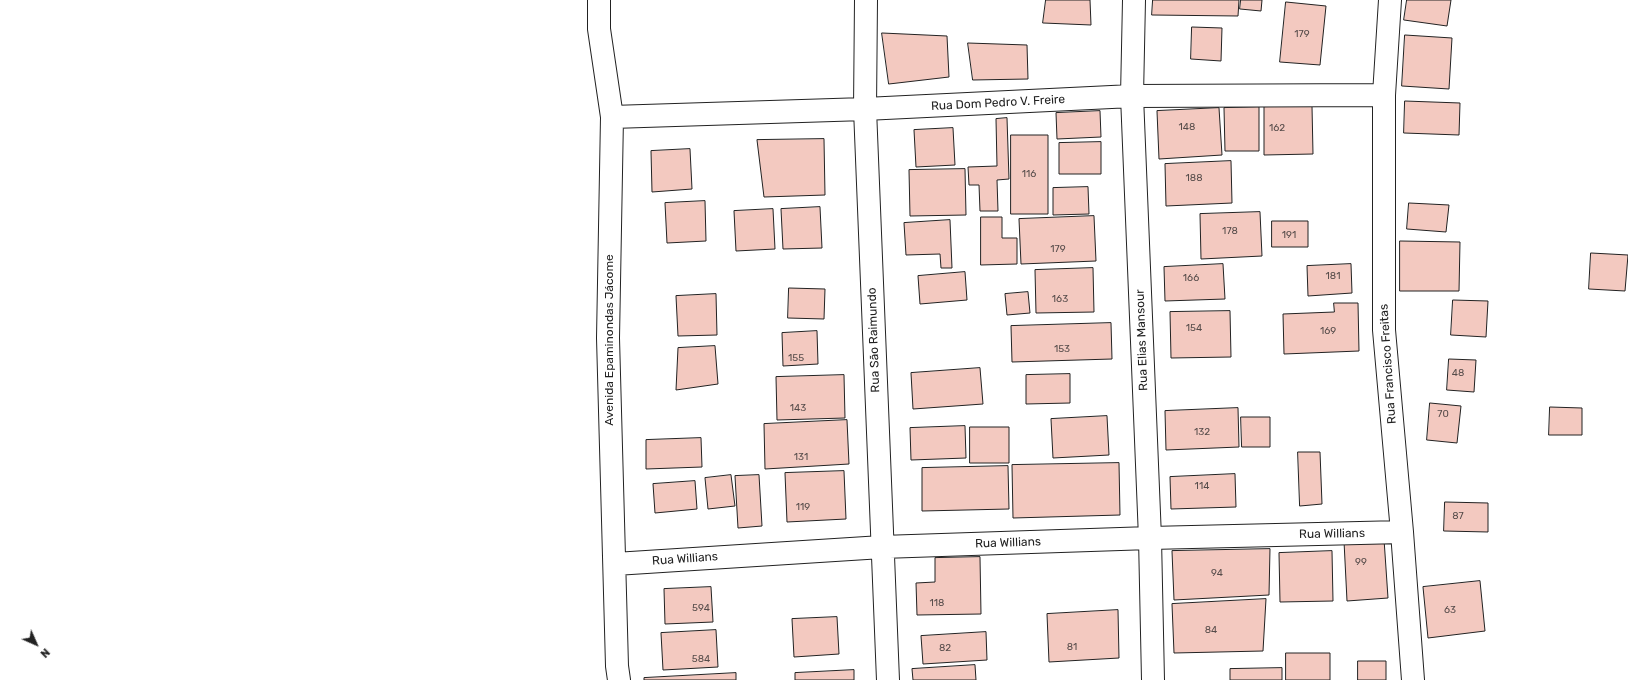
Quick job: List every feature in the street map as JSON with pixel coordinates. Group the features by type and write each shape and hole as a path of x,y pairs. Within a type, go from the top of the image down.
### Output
{"street":[{"name":"Avenida Epaminondas Jácome","path":"599,0 599,29 612,117 608,338 617,666 619,680"},
{"name":"Rua São Raimundo","path":"866,0 865,109 888,680"},
{"name":"Rua Elias Mansour","path":"1134,0 1132,96 1150,538 1153,680"},
{"name":"Rua Francisco Freitas","path":"1390,0 1384,95 1384,330 1402,532 1413,680"},
{"name":"Rua Dom Pedro V. Freire","path":"612,117 865,109 1132,96 1384,95"},
{"name":"Rua Willians","path":"615,564 882,547 1150,538 1402,532"}],"building":[{"path":"1046,0 1090,0 1091,25 1043,23"},
{"path":"1153,0 1239,0 1238,16 1152,15"},
{"path":"1241,0 1262,0 1261,11 1240,9"},
{"path":"1407,0 1451,0 1447,26 1404,20"},
{"path":"1286,2 1326,6 1320,65 1280,62"},
{"path":"1192,27 1222,28 1221,61 1191,59"},
{"path":"882,33 947,36 949,77 889,84"},
{"path":"1405,35 1452,38 1449,89 1402,86"},
{"path":"968,43 1027,45 1028,79 973,80"},
{"path":"1405,101 1460,103 1459,135 1404,133"},
{"path":"1312,106 1313,154 1264,155 1264,107"},
{"path":"1259,107 1259,151 1225,151 1224,108"},
{"path":"1219,108 1222,155 1159,159 1157,111"},
{"path":"1100,111 1101,137 1057,139 1056,113"},
{"path":"1007,118 1009,179 997,180 998,211 980,211 979,185 969,185 968,167 997,166 996,119"},
{"path":"953,128 955,165 916,167 914,130"},
{"path":"1011,135 1048,135 1048,214 1011,214"},
{"path":"824,139 825,195 764,197 757,140"},
{"path":"1101,142 1101,174 1059,174 1059,143"},
{"path":"690,149 692,189 652,192 651,151"},
{"path":"1231,161 1232,203 1166,206 1165,164"},
{"path":"965,169 966,215 910,216 909,170"},
{"path":"1088,187 1089,214 1053,215 1053,188"},
{"path":"705,201 706,241 667,243 665,203"},
{"path":"1409,203 1449,205 1446,232 1407,229"},
{"path":"820,207 822,248 783,249 781,209"},
{"path":"773,209 775,249 736,251 734,211"},
{"path":"1260,212 1262,256 1201,259 1200,214"},
{"path":"1094,216 1096,261 1021,264 1019,219"},
{"path":"981,217 1002,217 1002,238 1017,238 1017,264 981,265"},
{"path":"950,220 952,268 941,268 940,254 906,255 904,223"},
{"path":"1272,221 1308,221 1308,247 1272,247"},
{"path":"1400,241 1460,242 1459,291 1400,291"},
{"path":"1591,253 1628,255 1625,291 1589,289"},
{"path":"1223,264 1225,299 1165,301 1164,267"},
{"path":"1351,264 1352,293 1308,296 1307,266"},
{"path":"1093,268 1094,312 1036,313 1035,270"},
{"path":"965,272 967,300 920,304 918,276"},
{"path":"789,288 825,289 824,319 788,318"},
{"path":"1028,292 1030,313 1007,315 1005,294"},
{"path":"716,294 717,335 678,336 676,296"},
{"path":"1453,300 1488,301 1486,337 1451,335"},
{"path":"1334,303 1358,303 1359,351 1284,354 1283,314 1334,312"},
{"path":"1230,311 1231,357 1171,358 1170,312"},
{"path":"1111,323 1112,359 1012,362 1011,326"},
{"path":"817,331 818,364 783,366 782,333"},
{"path":"715,346 718,384 676,390 678,348"},
{"path":"1449,359 1476,360 1474,392 1447,390"},
{"path":"980,368 983,404 913,409 911,373"},
{"path":"1070,374 1070,403 1026,404 1026,375"},
{"path":"844,375 845,418 777,420 776,377"},
{"path":"1430,403 1461,406 1457,443 1427,440"},
{"path":"1550,407 1582,408 1582,435 1549,435"},
{"path":"1238,408 1239,447 1166,450 1165,411"},
{"path":"1107,416 1109,455 1053,458 1051,419"},
{"path":"1241,417 1270,417 1270,447 1242,447"},
{"path":"847,420 849,464 765,469 764,424"},
{"path":"965,426 966,458 911,460 910,428"},
{"path":"970,427 1009,427 1009,463 970,463"},
{"path":"701,438 702,467 646,469 646,440"},
{"path":"1298,452 1320,452 1322,504 1300,506"},
{"path":"1119,463 1120,515 1013,518 1012,465"},
{"path":"1008,466 1009,509 922,511 922,468"},
{"path":"844,471 846,519 787,522 785,473"},
{"path":"1235,474 1236,507 1171,509 1170,477"},
{"path":"731,475 735,506 708,509 705,478"},
{"path":"759,475 762,526 738,528 735,476"},
{"path":"695,481 697,509 655,513 653,484"},
{"path":"1445,502 1488,503 1488,532 1444,531"},
{"path":"1384,539 1388,598 1347,601 1344,541"},
{"path":"1270,549 1269,595 1174,600 1172,551"},
{"path":"1332,551 1333,601 1280,602 1279,553"},
{"path":"980,557 981,614 917,615 916,583 935,582 935,558"},
{"path":"1480,581 1485,631 1428,638 1423,587"},
{"path":"711,587 713,622 665,624 664,589"},
{"path":"1266,599 1263,651 1174,653 1172,604"},
{"path":"1118,610 1119,658 1049,662 1047,614"},
{"path":"837,617 839,654 794,657 792,619"},
{"path":"716,630 718,667 663,670 661,633"},
{"path":"986,632 987,660 923,664 921,636"},
{"path":"1286,653 1330,653 1330,680 1286,680"},
{"path":"1358,661 1386,661 1386,680 1358,680"},
{"path":"975,665 976,680 913,680 912,669"},
{"path":"1282,668 1282,680 1230,680 1230,669"},
{"path":"854,670 854,680 795,680 795,673"},
{"path":"736,673 736,680 644,680 644,678"}]}
